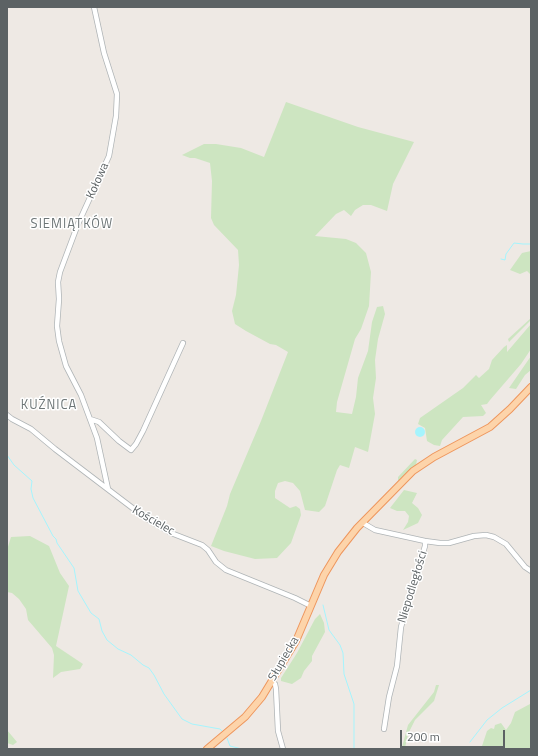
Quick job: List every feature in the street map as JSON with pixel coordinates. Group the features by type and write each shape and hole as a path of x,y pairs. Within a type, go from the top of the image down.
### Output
{"main road":[{"name":"Słupiecka","path":"206,749 252,710 272,682 296,641 324,575 338,552 351,535 413,471 434,457 490,427 531,387"}],"street":[{"name":"Kołowa","path":"94,7 104,53 118,98 116,116 109,156 80,218 60,272 58,282 59,299 57,322 59,341 66,366 81,396 90,419 108,490"},
{"path":"90,419 99,422 131,450 143,431 183,343"},
{"name":"Kościelec","path":"7,415 31,428 55,449 134,511 158,527 202,545 208,550 216,562 226,570 311,606"},
{"path":"363,523 375,530 425,541"},
{"name":"Niepodległości","path":"384,729 389,697 397,666 401,626 425,546 425,541 449,543 474,536 486,535 494,537 506,544 525,567 531,571"},
{"path":"272,682 275,684 276,689 278,731 283,749"}],"green space":[{"path":"286,102 358,127 414,142 393,184 387,211 371,205 363,205 355,210 351,216 344,210 336,214 315,236 346,239 356,243 366,253 371,272 369,306 361,329 355,339 337,402 336,412 352,414 358,378 368,351 372,322 377,307 383,306 385,314 378,339 375,360 376,378 373,398 375,414 368,452 355,447 349,468 340,465 325,506 319,512 305,510 300,491 293,483 285,481 278,483 275,491 275,498 290,508 296,506 300,509 301,515 291,543 277,558 255,559 211,546 227,506 230,494 288,352 276,345 270,344 235,324 232,311 236,295 239,265 238,250 214,225 211,218 212,181 210,163 182,155 204,144 216,144 241,148 264,157"},
{"path":"531,251 531,275 527,271 520,274 510,270 522,253"},
{"path":"531,318 531,320 509,342 508,339"},
{"path":"531,324 531,349 521,364 487,404 481,405 486,413 483,416 463,417 442,440 440,446 434,445 427,441 425,428 418,424 420,418 463,388 476,375 479,378 489,369 492,360 504,347 507,345 507,352"},
{"path":"531,356 531,370 525,375 516,389 509,388"},
{"path":"415,459 417,460 416,465 398,481 398,477"},
{"path":"404,490 417,493 412,503 418,508 422,515 418,523 403,530 408,522 409,516 405,511 397,511 390,508"},
{"path":"30,536 49,546 60,573 69,586 56,646 83,664 80,669 61,672 53,678 54,655 52,648 28,620 26,609 19,599 12,593 7,592 7,550 11,537"},
{"path":"320,614 324,623 325,632 312,656 312,661 304,671 301,678 292,684 281,681 281,678 297,653 315,619"},
{"path":"436,685 439,685 434,701 415,720 408,734 405,748 402,747 408,725 434,692"},
{"path":"530,704 531,749 481,749 487,731 491,728 494,729 495,725 501,723 506,730 511,723 515,712"},
{"path":"7,730 17,742 13,745 7,743"}],"water":[{"path":"420,427 425,432 420,437 415,432"}],"waterway":[{"path":"501,259 505,260 506,254 514,243 531,244"},
{"path":"7,455 14,465 32,481 31,489 33,498 57,543 74,568 78,591 91,613 99,619 102,631 107,640 118,649 131,655 149,668 164,694 182,719 192,724 220,729 222,731"},
{"path":"323,605 329,630 340,645 343,653 344,674 354,704 354,749"},
{"path":"470,742 487,720 502,708 531,690"},
{"path":"227,738 230,746 242,749"}],"district":[{"name":"SIEMIĄTKÓW","path":"72,225"},
{"name":"KUŹNICA","path":"49,406"}]}
